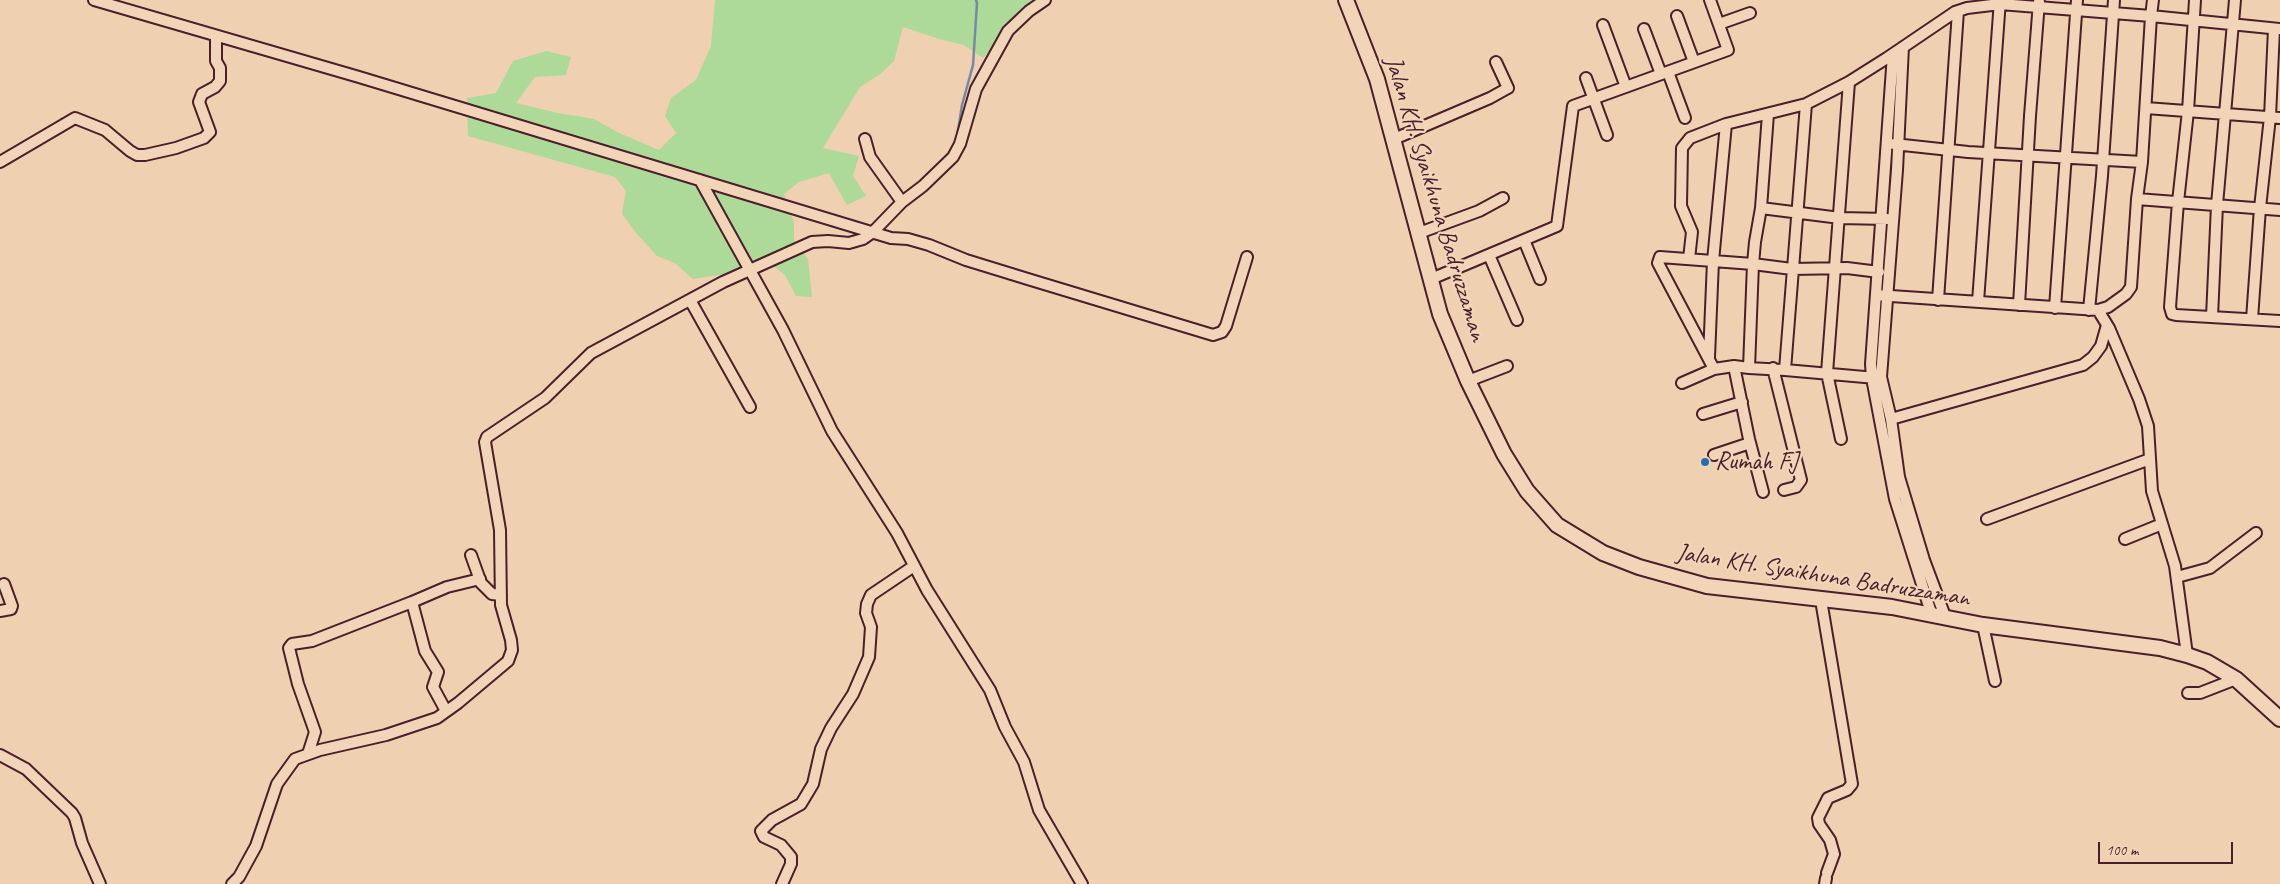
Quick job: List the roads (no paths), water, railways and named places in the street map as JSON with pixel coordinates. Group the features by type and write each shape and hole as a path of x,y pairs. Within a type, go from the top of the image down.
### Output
{"main road":[{"name":"Jalan KH. Syaikhuna Badruzzaman","path":"1346,0 1378,79 1440,314 1468,381 1504,454 1527,492 1557,525 1603,553 1639,567 1707,586 1892,607 1983,625 2160,648 2207,662 2236,679 2280,719"}],"street":[{"path":"94,0 891,238 908,239 929,245 1013,274 1213,335 1222,332 1226,326 1242,268 1247,257"},
{"path":"232,884 239,877 256,846 277,784 295,759 419,725 446,711 508,662 512,650 501,595 500,530 485,442 487,437 545,398 591,353 723,282 812,242 848,243 864,239 873,232 902,202 923,186 953,157 960,144 976,89 1008,31 1029,11 1045,0"},
{"path":"1431,279 1557,226 1574,106 1728,50 1710,0"},
{"path":"2114,0 2094,310 2107,325 2139,399 2148,426 2152,491 2176,566 2188,656"},
{"path":"1881,296 2094,310 2117,301 2131,288 2153,0"},
{"path":"2195,0 2188,111 2178,202 2170,307 2172,314 2176,315 2280,321"},
{"path":"2212,317 2217,205 2235,0"},
{"path":"1978,302 2000,2"},
{"path":"1689,259 1692,232 1681,206 1682,148 1690,138 1726,124 1806,104 1849,82 1960,7 2000,2 2076,5 2113,12 2277,29 2275,117 2260,208 2252,320"},
{"path":"2020,305 2027,155 2039,3"},
{"path":"2054,308 2076,5"},
{"path":"1938,300 1960,7"},
{"path":"1719,24 1750,12"},
{"path":"1677,16 1694,62"},
{"path":"1603,25 1626,87"},
{"path":"1644,28 1685,118"},
{"path":"0,162 75,118 105,130 137,155 176,148 204,138 210,132 198,102 202,94 215,87 220,81 220,68 216,60 216,36"},
{"path":"1881,296 1879,272 1898,146 1903,47"},
{"path":"1893,54 1888,142 1888,219 1881,296 1871,364 1891,420 1900,477 1924,560 1946,619"},
{"path":"1394,139 1490,98 1508,88 1496,62"},
{"path":"1586,78 1607,135"},
{"path":"1841,439 1827,373 1849,82"},
{"path":"1785,370 1806,104"},
{"path":"2146,108 2275,117"},
{"path":"1749,368 1753,264 1761,208 1768,114"},
{"path":"1712,365 1713,261 1726,124"},
{"path":"865,139 870,157 902,202"},
{"path":"1888,142 1898,146 2142,162"},
{"path":"700,180 783,330 832,431 897,533 914,566 990,690 1005,727 1024,762 1039,810 1082,884"},
{"path":"1419,233 1479,211 1503,198"},
{"path":"2137,199 2280,210"},
{"path":"1761,208 1840,218 1888,219"},
{"path":"1524,240 1540,279"},
{"path":"1489,255 1517,320"},
{"path":"1712,365 1658,263 1658,260 1663,256 1792,269 1836,268 1879,272"},
{"path":"690,300 750,407"},
{"path":"1891,420 2084,365 2101,346 2107,325"},
{"path":"1682,383 1712,365 1772,368 1876,378"},
{"path":"1468,381 1507,366"},
{"path":"1734,366 1750,443 1764,492"},
{"path":"1772,368 1801,480 1796,488 1784,490"},
{"path":"1876,378 1895,499 1932,616"},
{"path":"1703,414 1742,402"},
{"path":"1714,455 1750,443"},
{"path":"1988,519 2150,460"},
{"path":"2125,539 2162,524"},
{"path":"2177,577 2210,568 2256,534"},
{"path":"471,556 480,579 492,594 501,595"},
{"path":"782,884 791,864 791,857 781,845 764,837 761,831 772,820 801,804 813,784 821,748 831,728 853,694 869,656 870,628 866,613 871,595 914,566"},
{"path":"308,754 315,732 298,684 289,648 292,644 312,641 447,587 480,579"},
{"path":"0,611 11,609 12,606 4,584"},
{"path":"1821,600 1852,784 1848,790 1828,798 1818,818 1819,824 1830,840 1834,854 1826,878"},
{"path":"412,602 425,651 438,672 433,687 446,711"},
{"path":"1983,625 1995,681"},
{"path":"2188,693 2200,693 2236,679"},
{"path":"0,755 21,764 76,818 82,843 100,884"}],"waterway":[{"path":"957,137 962,105 973,65 976,0"}],"place":[{"name":"Rumah FJ","path":"1705,462"}]}
